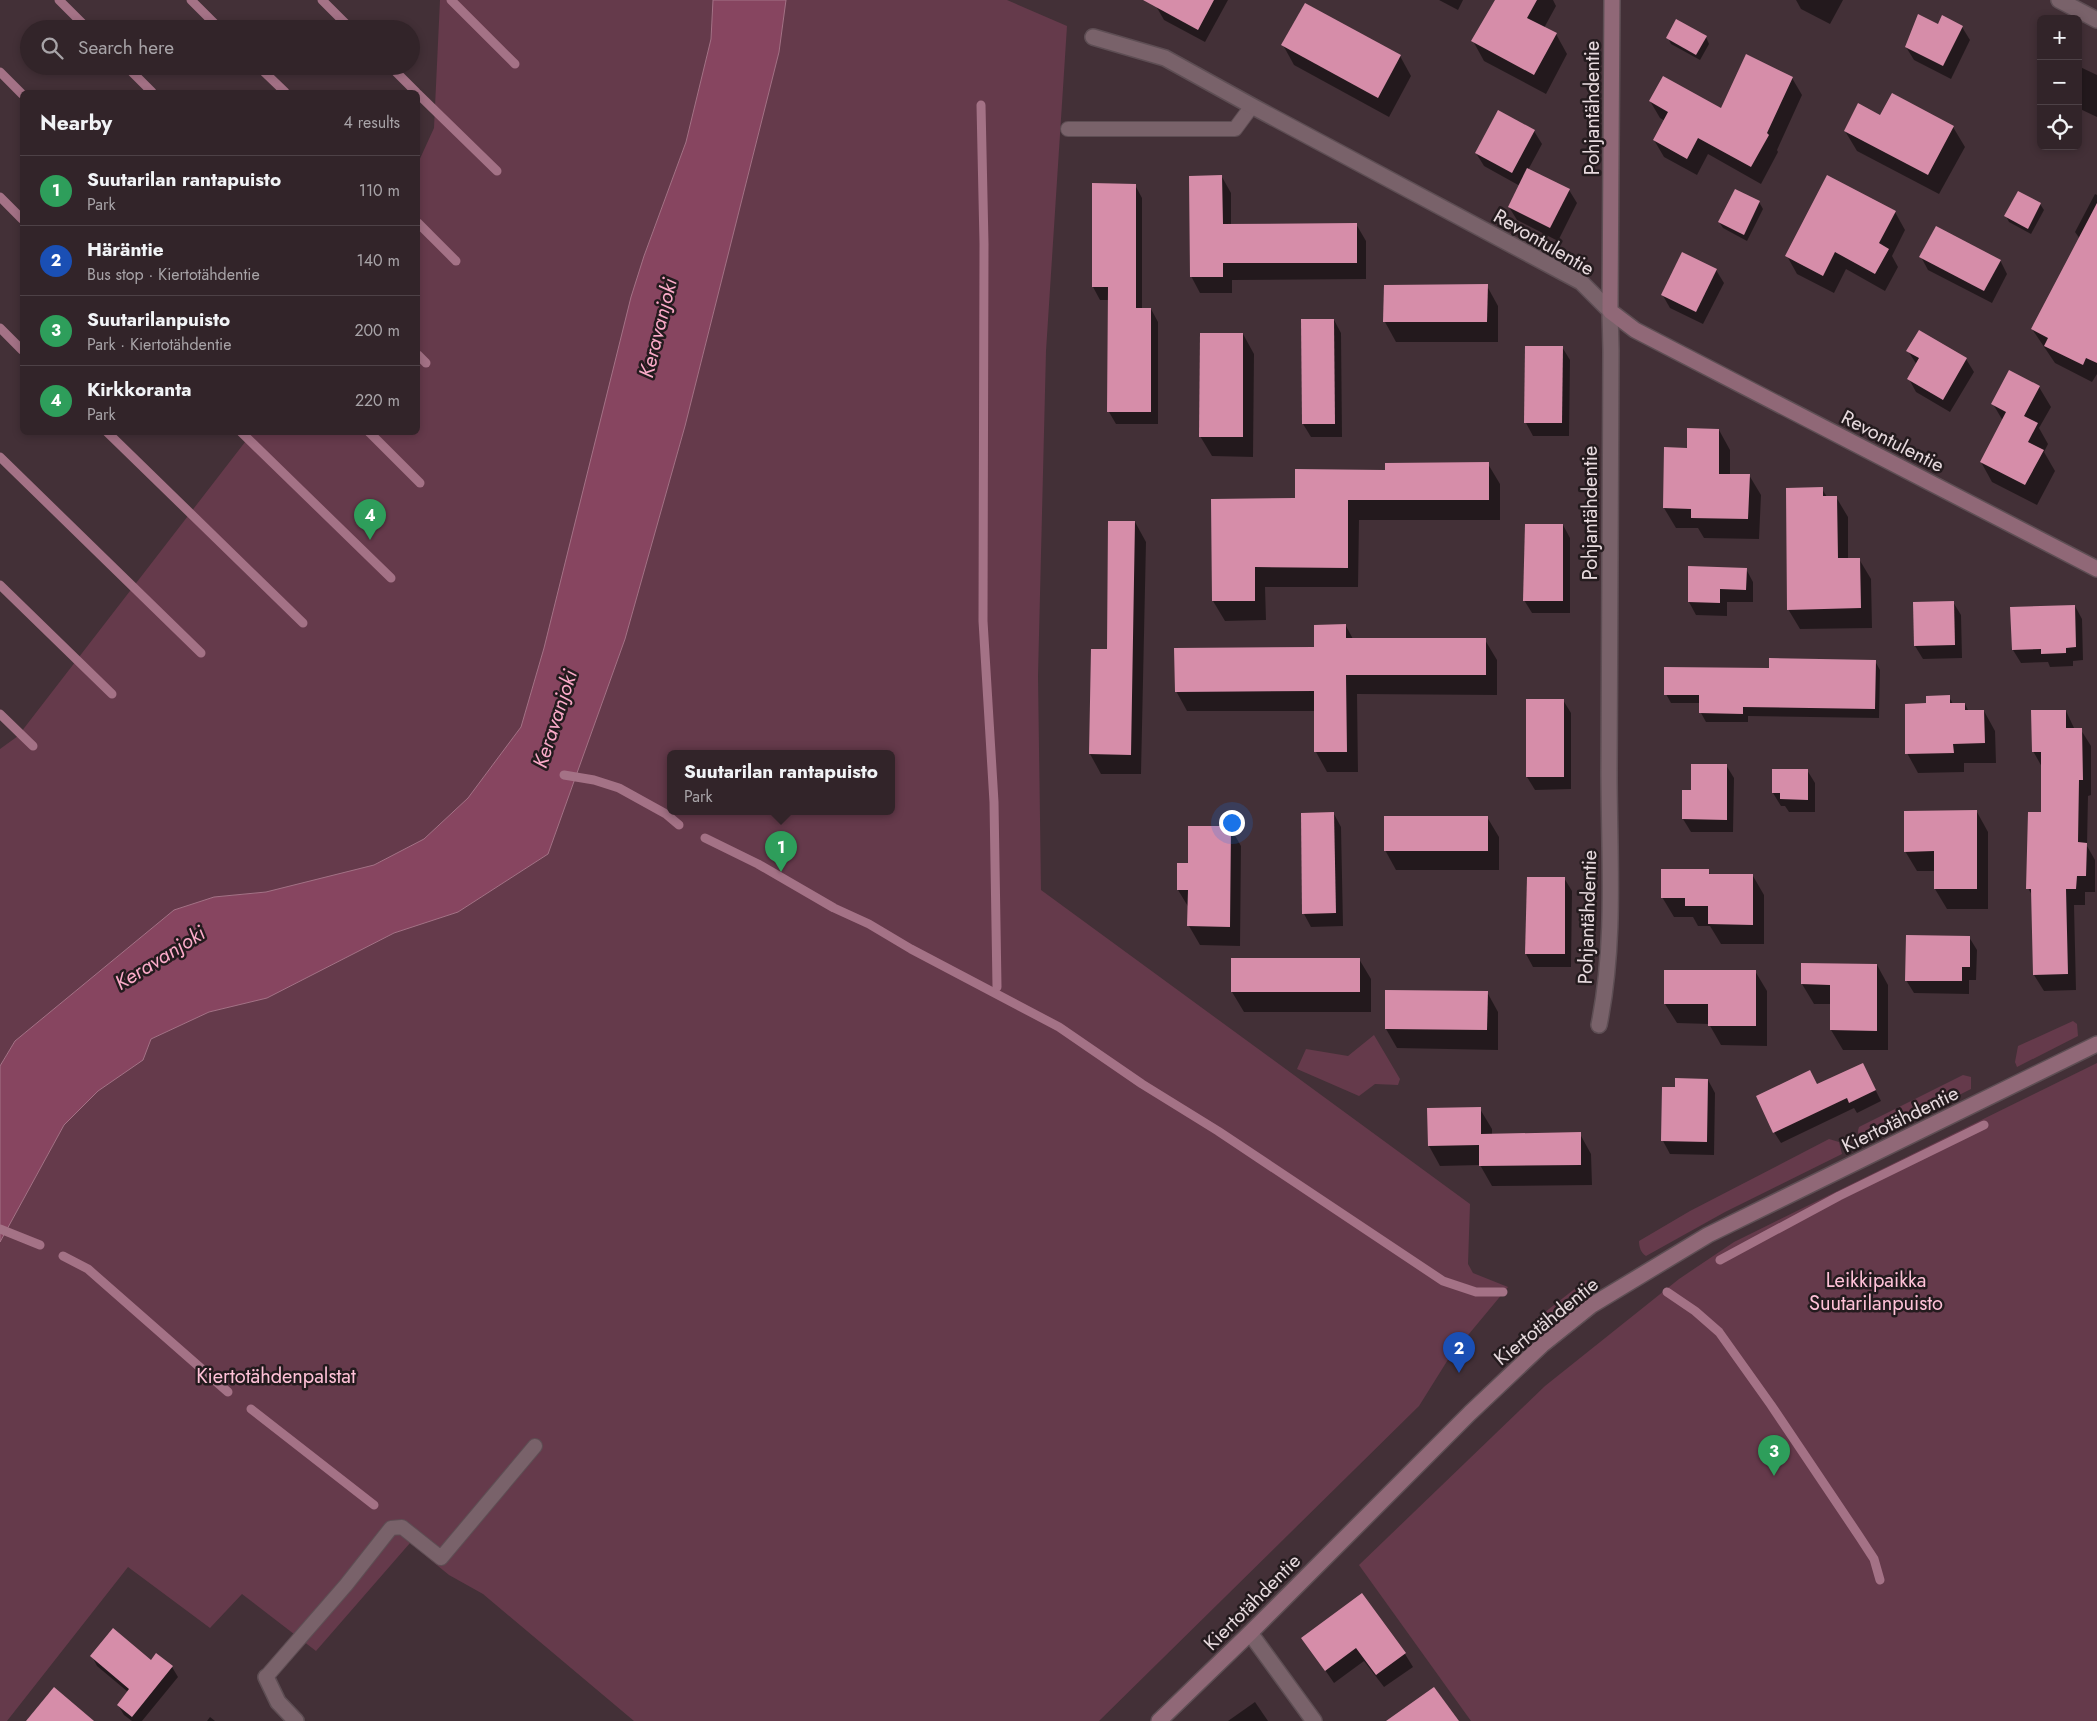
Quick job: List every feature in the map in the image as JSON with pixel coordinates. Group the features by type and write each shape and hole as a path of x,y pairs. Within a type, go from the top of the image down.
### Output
{"street":[{"name":"Pohjantähdentie","path":"1599,1025 1608,958 1610,871 1612,0"},
{"path":"2059,0 2097,20"},
{"name":"Revontulentie","path":"1093,38 1165,58 1581,282 1610,311 1635,330 2097,569"},
{"name":"Kiertotähdentie","path":"1159,1721 1250,1633 1470,1413 1542,1345 1592,1305 1708,1235 2097,1044"},
{"path":"1250,1633 1314,1721"},
{"path":"266,1677 278,1702 296,1721"}],"lane":[{"path":"1068,129 1235,129 1252,106"},
{"path":"266,1677 346,1585 391,1528 402,1527 441,1558 535,1446"}],"green space":[{"path":"440,0 713,0 711,39 686,142 644,256 544,648 521,727 468,798 424,839 374,865 266,892 214,897 174,910 15,1041 0,1066 0,749 18,736 250,435 420,435 420,159 434,128"},
{"name":"Kiertotähdenpalstat","path":"786,0 1007,0 1067,26 1046,351 1038,676 1041,890 1470,1204 1468,1264 1473,1273 1508,1287 1449,1358 1419,1406 1099,1721 634,1721 483,1594 449,1575 410,1543 316,1651 242,1594 210,1628 128,1567 7,1721 0,1721 0,1242 64,1125 98,1091 142,1060 151,1039 209,1012 267,998 394,933 458,912 548,854 625,639 685,426 779,52"},
{"path":"2073,1021 2077,1024 2078,1036 2017,1067 2015,1062 2018,1046"},
{"path":"1374,1035 1400,1079 1398,1085 1375,1084 1359,1096 1297,1069 1306,1049 1348,1056"},
{"name":"Leikkipaikka Suutarilanpuisto","path":"2097,1063 2097,1721 1471,1721 1359,1565 1545,1386 1679,1279 1734,1242"},
{"path":"1963,1075 1971,1077 1971,1089 1866,1142 1859,1136 1859,1127"},
{"path":"1829,1139 1839,1142 1842,1154 1725,1212 1646,1256 1642,1252 1639,1241 1690,1211"},
{"path":"1586,1280 1593,1289 1534,1330 1535,1320"}],"water":[{"name":"Keravanjoki","path":"713,0 786,0 779,52 685,426 625,639 548,854 458,912 394,933 267,998 209,1012 151,1039 143,1060 98,1091 64,1125 0,1242 0,1066 15,1041 174,910 214,897 266,892 374,865 424,839 468,798 521,727 544,648 631,297 686,142 711,39"}],"building":[{"path":"1143,0 1214,0 1198,30"},
{"path":"1495,0 1537,0 1527,18 1557,33 1534,75 1471,41"},
{"path":"1305,3 1401,55 1378,98 1281,45"},
{"path":"1918,14 1938,24 1942,15 1963,26 1943,66 1905,47"},
{"path":"1676,19 1707,36 1696,55 1666,38"},
{"path":"1746,54 1793,77 1767,133 1769,135 1751,167 1698,138 1687,159 1653,140 1668,112 1649,101 1663,76 1721,108"},
{"path":"1892,93 1954,126 1928,175 1844,131 1858,103 1880,115"},
{"path":"1498,110 1535,130 1512,173 1475,153"},
{"path":"1527,168 1570,189 1550,228 1508,207"},
{"path":"1222,175 1223,224 1357,223 1357,263 1223,263 1223,277 1190,277 1189,176"},
{"path":"1827,175 1896,211 1879,243 1889,249 1875,274 1835,252 1823,276 1785,256"},
{"path":"1092,183 1136,184 1136,308 1151,308 1151,412 1107,412 1108,287 1092,287"},
{"path":"1735,189 1760,201 1744,235 1718,222"},
{"path":"2018,191 2041,203 2028,229 2004,216"},
{"path":"2097,203 2097,363 2086,358 2083,365 2044,346 2048,338 2031,329"},
{"path":"1936,226 2001,260 1984,291 1919,257"},
{"path":"1682,252 1717,269 1696,312 1661,295"},
{"path":"1488,284 1487,322 1383,322 1384,285"},
{"path":"1301,319 1334,319 1335,424 1302,424"},
{"path":"1919,330 1967,358 1943,400 1907,379 1919,358 1906,351"},
{"path":"1200,333 1243,333 1243,437 1199,437"},
{"path":"1525,346 1563,346 1562,423 1524,423"},
{"path":"2009,370 2040,386 2024,416 2038,423 2028,442 2044,450 2025,485 1980,462 2006,412 1991,404"},
{"path":"1687,428 1719,429 1719,474 1750,474 1748,519 1691,518 1691,509 1663,508 1664,447 1687,448"},
{"path":"1489,462 1489,500 1348,500 1348,568 1255,567 1255,601 1212,601 1211,499 1295,498 1295,469 1385,470 1385,463"},
{"path":"1823,487 1823,496 1837,496 1838,558 1860,558 1861,608 1787,610 1786,488"},
{"path":"1108,521 1135,521 1131,755 1089,754 1091,649 1107,649"},
{"path":"1525,524 1563,524 1563,601 1523,601"},
{"path":"1688,566 1747,568 1746,590 1720,589 1720,603 1688,602"},
{"path":"1954,601 1955,645 1914,646 1913,602"},
{"path":"2075,605 2076,647 2066,648 2066,653 2041,654 2041,649 2012,650 2010,607"},
{"path":"1346,624 1346,638 1486,638 1486,675 1346,675 1347,752 1314,752 1314,691 1175,692 1174,648 1314,647 1314,625"},
{"path":"1769,658 1876,660 1875,709 1743,707 1743,714 1699,713 1699,695 1664,695 1664,667 1769,668"},
{"path":"1950,695 1950,703 1965,703 1965,710 1984,710 1985,743 1953,744 1954,753 1905,754 1905,704 1926,703 1926,696"},
{"path":"1526,699 1564,699 1564,777 1526,777"},
{"path":"2031,710 2066,710 2066,728 2082,728 2083,780 2079,780 2078,842 2087,843 2086,876 2077,876 2076,889 2066,889 2068,974 2033,975 2031,889 2026,889 2028,812 2041,812 2041,752 2032,752"},
{"path":"1691,764 1727,764 1727,820 1682,819 1682,790 1691,790"},
{"path":"1772,769 1808,769 1808,800 1780,799 1780,793 1772,793"},
{"path":"1977,810 1977,889 1934,889 1934,851 1904,852 1904,811"},
{"path":"1334,812 1336,913 1302,914 1301,813"},
{"path":"1384,816 1488,816 1488,851 1384,851"},
{"path":"1188,826 1231,826 1230,927 1187,926 1188,890 1177,890 1177,863 1188,863"},
{"path":"1661,869 1709,869 1709,874 1753,874 1753,925 1708,924 1708,906 1685,906 1685,898 1661,898"},
{"path":"1527,877 1565,877 1565,954 1525,954"},
{"path":"1906,935 1970,936 1970,967 1962,967 1962,981 1905,981"},
{"path":"1231,958 1360,958 1360,992 1231,992"},
{"path":"1801,963 1877,964 1877,1031 1830,1030 1830,985 1801,984"},
{"path":"1664,970 1756,970 1756,1026 1708,1026 1708,1004 1664,1004"},
{"path":"1385,990 1488,991 1487,1030 1385,1029"},
{"path":"1863,1063 1876,1090 1849,1103 1847,1098 1773,1133 1756,1096 1810,1070 1817,1084"},
{"path":"1675,1078 1708,1079 1707,1142 1661,1141 1662,1087 1675,1087"},
{"path":"1481,1107 1481,1134 1581,1132 1581,1165 1479,1166 1479,1145 1428,1146 1427,1108"},
{"path":"1362,1593 1406,1653 1376,1675 1356,1648 1325,1671 1301,1638"},
{"path":"113,1628 151,1660 156,1653 173,1666 132,1717 117,1705 129,1689 90,1656"},
{"path":"54,1687 94,1721 26,1721"},
{"path":"1434,1687 1459,1721 1386,1721"}],"waterway":[{"path":"59,0 79,20"},
{"path":"191,0 211,20"},
{"path":"322,0 342,20"},
{"path":"451,0 515,64"},
{"path":"0,72 20,92"},
{"path":"135,75 150,90"},
{"path":"267,75 283,90"},
{"path":"399,75 414,90"},
{"path":"420,96 497,171"},
{"path":"981,105 984,244 983,621 994,802 997,987"},
{"path":"0,197 20,217"},
{"path":"420,225 456,261"},
{"path":"0,328 20,348"},
{"path":"420,357 426,363"},
{"path":"110,435 303,623"},
{"path":"244,435 391,578"},
{"path":"372,435 420,483"},
{"path":"0,457 201,653"},
{"path":"0,585 112,694"},
{"path":"0,714 33,746"},
{"path":"564,775 594,780 619,788 667,815"},
{"path":"667,815 679,825"},
{"path":"705,838 758,864 834,908 869,924 911,949 1059,1027 1142,1084 1218,1131 1443,1281 1476,1292 1503,1292"},
{"path":"1720,1260 1839,1196 1984,1125"},
{"path":"0,1229 40,1245"},
{"path":"63,1256 88,1269 228,1392"},
{"path":"1667,1292 1695,1311 1719,1332 1771,1405 1874,1559 1880,1580"},
{"path":"251,1409 374,1505"}],"place":[{"name":"Kirkkoranta","path":"370,540"},
{"name":"Suutarilan rantapuisto","path":"781,872"},
{"name":"Häräntie","path":"1459,1373"},
{"name":"Suutarilanpuisto","path":"1774,1476"}]}
